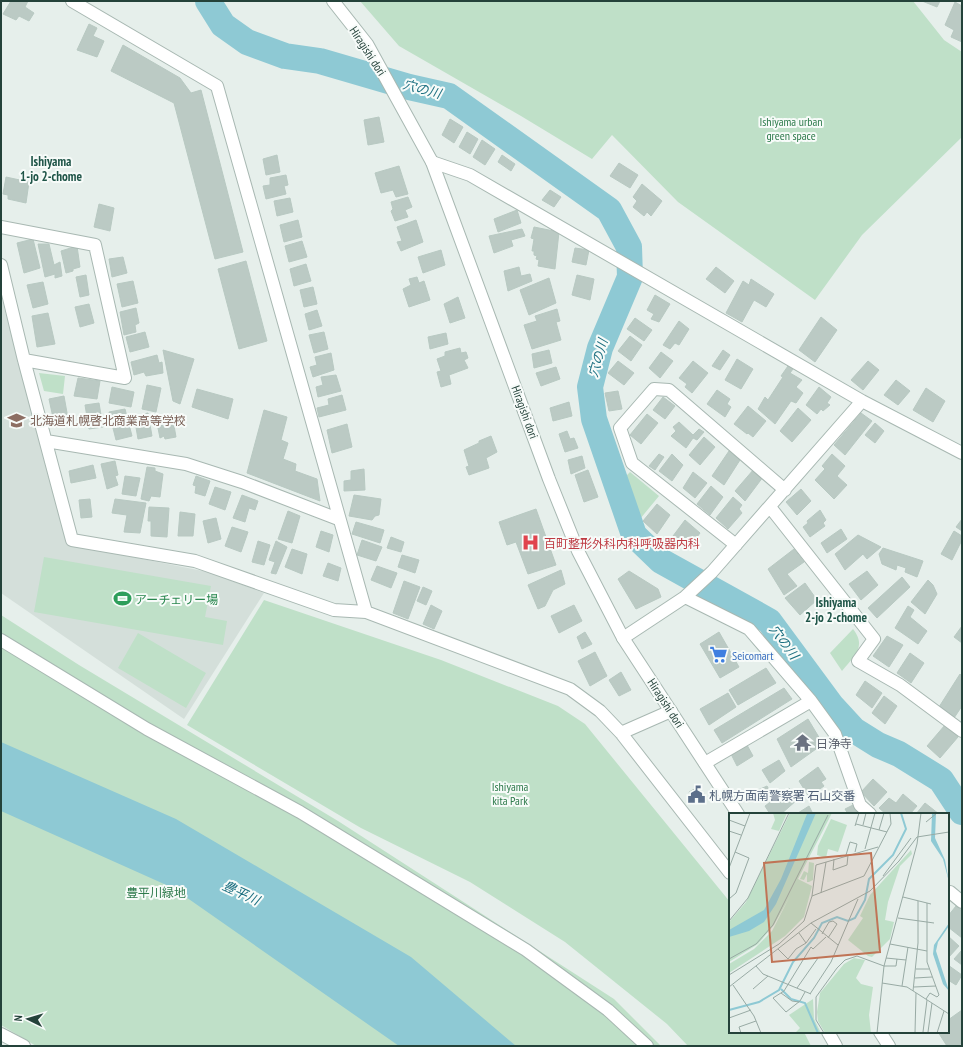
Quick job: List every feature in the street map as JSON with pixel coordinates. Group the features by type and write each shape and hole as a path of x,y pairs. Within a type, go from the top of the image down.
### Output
{"street":[{"path":"72,1 217,86 338,519 366,612"},
{"name":"Hiragishi dori","path":"334,1 367,44 432,162 549,479 578,551 623,638 737,813"},
{"path":"432,162 470,175 862,401 962,453"},
{"path":"1,227 95,245 125,378 24,360"},
{"path":"1,265 24,360 72,540 195,561 334,610 366,612 570,689 600,710 621,733 729,873"},
{"path":"736,546 632,463 620,428 654,389 669,390 785,490"},
{"path":"623,638 689,594 712,572 862,401"},
{"path":"46,441 186,464 242,482 338,519"},
{"path":"770,507 874,639 858,661 900,685 962,731"},
{"path":"689,594 749,629 811,701 835,734 860,804 869,813"},
{"path":"1,640 147,729 300,812 526,950 608,1010 647,1046"},
{"path":"705,763 811,701"},
{"path":"621,733 671,711"},
{"path":"949,892 962,902"},
{"path":"829,1033 836,1046"},
{"path":"881,1033 889,1046"},
{"path":"1,1034 24,1046"}],"shaded area":[{"name":"北海道札幌啓北商業高等学校","path":"1,296 67,544 208,572 264,593 184,719 1,593"}],"green space":[{"name":"Ishiyama urban green space","path":"360,1 913,1 944,40 962,52 962,137 862,235 815,300 678,202 612,135 592,159 521,116 399,46"},
{"path":"39,373 65,376 63,394 44,391"},
{"path":"630,472 659,496 640,519 625,477"},
{"name":"アーチェリー場","path":"44,557 211,586 205,617 227,621 223,645 34,612"},
{"name":"Ishiyama kita Park","path":"264,600 441,660 558,706 585,724 729,901 729,1033 804,1033 811,1046 688,1046 667,1024 565,942 470,882 361,828 187,725"},
{"name":"豊平川緑地","path":"1,615 79,665 338,821 614,999 661,1046 36,1046 1,1025"},
{"path":"853,629 857,635 859,646 854,656 842,671 830,653"},
{"path":"138,633 206,673 186,708 118,668"}],"water":[{"name":"豊平川","path":"1,742 176,819 411,957 516,1046 399,1046 173,888 1,811"}],"building":[{"path":"11,1 28,1 25,7 34,13 29,21 19,16 16,20 3,14"},
{"path":"922,1 940,1 937,7"},
{"path":"955,2 962,6 962,42 951,37 954,30 945,25"},
{"path":"89,24 97,28 93,36 104,41 97,57 77,50"},
{"path":"123,45 180,78 191,93 201,90 243,252 215,259 174,103 111,71"},
{"path":"379,117 384,142 368,145 364,120"},
{"path":"450,119 463,127 454,143 442,135"},
{"path":"467,132 478,139 470,154 459,147"},
{"path":"482,140 495,149 485,165 473,157"},
{"path":"277,155 280,172 266,175 263,159"},
{"path":"502,155 515,164 511,171 498,162"},
{"path":"619,163 638,175 630,188 610,176"},
{"path":"399,166 408,194 396,197 393,190 381,193 375,173"},
{"path":"286,175 288,185 284,186 286,194 266,199 263,186 270,185 270,178"},
{"path":"6,177 29,182 26,203 8,199 8,195 3,194"},
{"path":"642,184 662,201 651,216 647,212 644,216 633,207 637,201 633,197"},
{"path":"550,190 561,197 554,207 542,200"},
{"path":"408,197 412,207 405,210 408,217 395,221 391,211 393,209 391,202"},
{"path":"290,198 293,212 277,216 274,201"},
{"path":"99,204 114,208 110,231 94,227"},
{"path":"517,210 521,223 498,232 494,219"},
{"path":"298,220 302,237 284,242 280,225"},
{"path":"416,220 423,242 401,251 397,242 402,241 397,227"},
{"path":"534,227 559,232 555,269 538,266 539,260 536,259 537,256 534,255 534,251 532,251 534,239 531,238"},
{"path":"522,229 525,236 511,240 513,246 494,253 489,236"},
{"path":"33,239 40,268 24,273 17,243"},
{"path":"302,241 307,257 289,262 285,246"},
{"path":"38,244 49,244 54,265 60,262 62,276 55,278 55,274 45,277"},
{"path":"77,246 80,267 66,273 61,251"},
{"path":"575,248 589,250 586,265 572,262"},
{"path":"441,250 445,265 423,273 418,257"},
{"path":"123,257 127,273 112,277 109,259"},
{"path":"246,261 267,341 239,349 218,269"},
{"path":"306,264 311,281 294,286 290,269"},
{"path":"519,267 521,276 530,274 532,281 508,291 504,271"},
{"path":"716,267 734,281 725,293 706,279"},
{"path":"86,275 89,295 80,297 76,277"},
{"path":"577,275 594,279 590,300 572,295"},
{"path":"417,277 419,283 424,281 430,300 409,307 403,289 411,285 409,279"},
{"path":"549,278 556,303 529,315 520,290"},
{"path":"751,279 774,294 766,307 754,300 742,322 726,313 743,281 749,285"},
{"path":"133,281 138,303 122,307 117,284"},
{"path":"43,282 48,304 33,308 27,285"},
{"path":"313,287 317,304 304,307 300,290"},
{"path":"655,295 670,304 659,322 651,319 654,314 647,310"},
{"path":"458,297 465,318 450,323 444,304"},
{"path":"89,304 94,323 80,327 75,307"},
{"path":"136,308 139,323 135,325 136,332 124,335 120,312"},
{"path":"557,309 560,321 556,322 561,340 532,349 524,325 537,321 535,316"},
{"path":"317,310 322,326 309,330 305,314"},
{"path":"48,313 55,344 37,347 32,316"},
{"path":"821,317 837,330 815,362 799,350"},
{"path":"635,318 652,330 644,341 627,329"},
{"path":"679,321 689,329 679,345 675,343 670,349 663,345"},
{"path":"145,332 149,347 130,352 126,337"},
{"path":"324,332 328,349 314,353 309,335"},
{"path":"446,333 448,344 430,349 428,337"},
{"path":"630,336 642,345 631,361 618,351"},
{"path":"460,348 461,353 466,352 468,358 464,360 468,368 449,375 451,384 441,387 437,372 441,371 437,359 445,356 445,352"},
{"path":"163,350 194,359 180,404 173,401"},
{"path":"549,350 552,363 534,368 532,354"},
{"path":"723,350 730,355 720,370 712,366"},
{"path":"661,352 673,361 660,378 649,368"},
{"path":"331,353 334,370 313,377 310,367 317,365 315,357"},
{"path":"157,355 159,363 162,362 163,373 146,376 144,372 134,375 131,362"},
{"path":"737,359 753,369 741,389 725,380"},
{"path":"618,361 634,373 624,385 608,373"},
{"path":"693,361 708,373 692,393 685,387 687,384 679,378"},
{"path":"868,361 879,370 863,390 851,380"},
{"path":"788,366 793,369 790,373 802,380 796,387 803,393 796,403 791,401 775,424 758,409 765,397 768,400 783,377 781,376"},
{"path":"556,367 560,379 541,386 536,373"},
{"path":"336,375 341,391 318,397 316,387 323,385 321,377"},
{"path":"78,378 100,381 97,399 74,396"},
{"path":"896,380 910,391 898,405 884,395"},
{"path":"147,385 161,388 156,412 142,409"},
{"path":"112,387 134,392 131,407 109,403"},
{"path":"819,387 831,397 827,403 830,405 823,411 821,409 817,414 806,405"},
{"path":"926,388 945,401 933,422 913,410"},
{"path":"197,389 233,399 228,419 192,407"},
{"path":"717,390 730,399 727,404 731,407 725,417 707,404"},
{"path":"618,391 622,409 609,411 605,393"},
{"path":"342,395 346,410 319,417 317,408 329,405 328,399"},
{"path":"64,396 69,424 55,427 49,399"},
{"path":"663,397 675,406 665,419 653,410"},
{"path":"569,402 572,416 553,421 550,408"},
{"path":"99,403 103,427 89,429 85,405"},
{"path":"748,406 766,421 753,437 734,424"},
{"path":"798,408 811,420 792,442 780,431"},
{"path":"125,409 132,436 116,440 109,412"},
{"path":"264,410 287,417 281,440 288,443 283,459 296,464 295,471 317,479 320,501 247,473"},
{"path":"148,413 152,436 138,439 134,416"},
{"path":"861,413 872,421 845,455 834,445"},
{"path":"647,414 658,423 641,444 630,435"},
{"path":"173,420 176,437 165,439 164,436 160,438 157,423"},
{"path":"679,422 693,435 699,429 704,432 697,440 693,438 686,448 671,436 676,431 673,427"},
{"path":"875,423 884,431 875,443 865,435"},
{"path":"347,424 352,447 332,453 327,430"},
{"path":"567,431 570,439 574,438 578,448 565,452 559,434"},
{"path":"491,436 497,452 486,458 489,468 469,475 466,467 469,466 464,450"},
{"path":"704,437 715,447 700,465 689,455"},
{"path":"729,451 740,460 724,485 712,476"},
{"path":"659,454 664,457 655,470 649,466"},
{"path":"672,454 683,465 672,481 659,471"},
{"path":"832,454 845,466 837,476 847,485 834,499 815,480 825,469 822,466"},
{"path":"582,456 585,468 571,474 568,460"},
{"path":"115,461 118,475 115,476 118,485 107,489 101,464"},
{"path":"93,465 96,478 71,483 69,471"},
{"path":"147,467 155,468 155,471 163,474 160,497 151,496 149,501 141,499"},
{"path":"364,469 365,490 344,491 344,481 351,480 351,471"},
{"path":"754,469 763,477 745,501 735,491"},
{"path":"588,470 598,497 584,502 575,475"},
{"path":"693,472 707,483 695,498 683,488"},
{"path":"125,476 140,478 136,496 122,494"},
{"path":"196,476 210,481 205,496 195,493 196,486 193,485"},
{"path":"711,486 723,497 710,515 697,504"},
{"path":"215,487 231,492 225,510 209,504"},
{"path":"801,489 811,501 797,515 786,502"},
{"path":"242,495 258,501 255,510 249,508 245,522 233,518"},
{"path":"354,495 381,499 379,515 375,516 372,520 349,516"},
{"path":"733,497 742,505 739,509 742,513 728,529 716,518"},
{"path":"90,499 92,517 81,518 79,500"},
{"path":"115,499 146,503 140,533 124,532 127,515 112,513"},
{"path":"657,504 670,515 657,534 643,521"},
{"path":"149,507 169,508 167,537 151,536 151,521 148,521"},
{"path":"536,509 556,565 528,574 516,542 507,545 499,522"},
{"path":"820,510 826,520 823,523 825,526 810,537 803,527 808,523 807,521"},
{"path":"288,511 300,516 292,543 278,539"},
{"path":"180,512 195,514 193,536 178,536"},
{"path":"216,518 221,539 208,543 203,521"},
{"path":"962,519 962,531 956,527"},
{"path":"685,520 700,533 692,544 689,541 685,547 673,536"},
{"path":"356,522 384,530 380,543 352,534"},
{"path":"232,527 248,532 241,552 225,546"},
{"path":"841,529 847,539 827,553 821,543"},
{"path":"321,531 333,535 329,552 316,547"},
{"path":"954,531 962,536 962,540 952,560 941,554"},
{"path":"858,535 881,547 867,559 863,554 845,570 835,554"},
{"path":"391,537 404,542 401,552 387,548"},
{"path":"362,540 382,547 376,561 357,555"},
{"path":"258,541 270,545 264,565 252,562"},
{"path":"276,541 287,547 276,574 271,573 275,562 269,560"},
{"path":"883,548 923,561 917,577 905,572 906,568 897,565 896,570 882,564 879,554"},
{"path":"292,549 307,554 302,574 285,567"},
{"path":"794,549 804,562 787,574 797,586 784,595 768,569"},
{"path":"402,555 419,560 415,573 398,567"},
{"path":"328,563 341,568 338,581 323,576"},
{"path":"377,566 397,573 391,588 371,580"},
{"path":"561,570 565,584 553,590 545,606 538,609 528,585"},
{"path":"629,571 658,589 661,597 636,609 618,579"},
{"path":"867,571 878,585 861,600 849,584"},
{"path":"902,577 910,587 877,618 868,608"},
{"path":"928,580 933,585 937,594 925,614 911,602"},
{"path":"404,581 420,587 408,619 393,613"},
{"path":"805,583 817,600 800,615 785,598"},
{"path":"423,587 432,591 426,605 417,601"},
{"path":"431,605 442,611 434,629 423,624"},
{"path":"574,605 582,621 559,633 551,616"},
{"path":"908,606 914,610 910,617 927,631 918,644 895,628"},
{"path":"962,626 962,643 954,637"},
{"path":"585,632 592,644 582,649 577,637"},
{"name":"Seicomart","path":"719,632 739,667 720,678 700,644"},
{"path":"887,636 903,645 889,667 873,656"},
{"path":"595,652 607,676 590,686 578,661"},
{"path":"910,653 924,663 911,683 897,673"},
{"path":"766,668 776,683 738,705 729,690"},
{"path":"621,672 631,690 619,696 609,680"},
{"path":"960,674 962,676 962,706 954,718 939,707"},
{"path":"865,681 882,693 872,708 856,695"},
{"path":"784,688 792,699 722,743 714,730"},
{"path":"728,693 736,707 709,725 700,709"},
{"path":"884,696 897,706 885,724 872,713"},
{"path":"808,719 823,744 791,767 777,739"},
{"path":"945,725 958,737 940,758 927,746"},
{"path":"747,745 753,756 737,766 731,754"},
{"path":"779,760 785,771 770,783 762,770"},
{"path":"818,767 826,779 821,782 824,786 809,797 799,781"},
{"path":"873,779 887,792 874,806 861,792"},
{"path":"767,786 772,795 763,801 758,790"},
{"path":"698,787 703,795 694,801 689,792"},
{"path":"789,788 797,800 782,813 769,813 765,806"},
{"path":"903,794 917,806 911,813 885,813 879,808 889,798 896,803"},
{"path":"925,803 938,813 917,813"},
{"path":"855,804 860,813 847,813 845,809"},
{"path":"809,806 812,813 798,813"},
{"path":"956,906 962,911 962,938 949,928 949,915"},
{"path":"949,937 959,946 949,957"},
{"path":"962,950 962,965 954,959"},
{"path":"949,966 962,975 956,985 949,981"},
{"path":"962,1010 962,1043 958,1046 947,1046 939,1033 949,1033 949,1019"}],"waterway":[{"name":"穴の川","path":"208,1 223,25 247,42 285,56 320,61 409,87 449,96 609,210 629,247 630,277 600,348 590,387 594,419 634,535 661,561 769,621 831,705 854,730 878,745 899,754 941,780 962,812"}],"place":[{"name":"北海道札幌啓北商業高等学校","path":"17,420"},
{"name":"百町整形外科内科呼吸器内科","path":"531,543"},
{"name":"アーチェリー場","path":"122,599"},
{"name":"Seicomart","path":"719,655"},
{"name":"日浄寺","path":"803,743"},
{"name":"札幌方面南警察署 石山交番","path":"696,795"}],"district":[{"name":"Ishiyama 1-jo 2-chome","path":"51,168"},
{"name":"Ishiyama 2-jo 2-chome","path":"836,610"}]}
